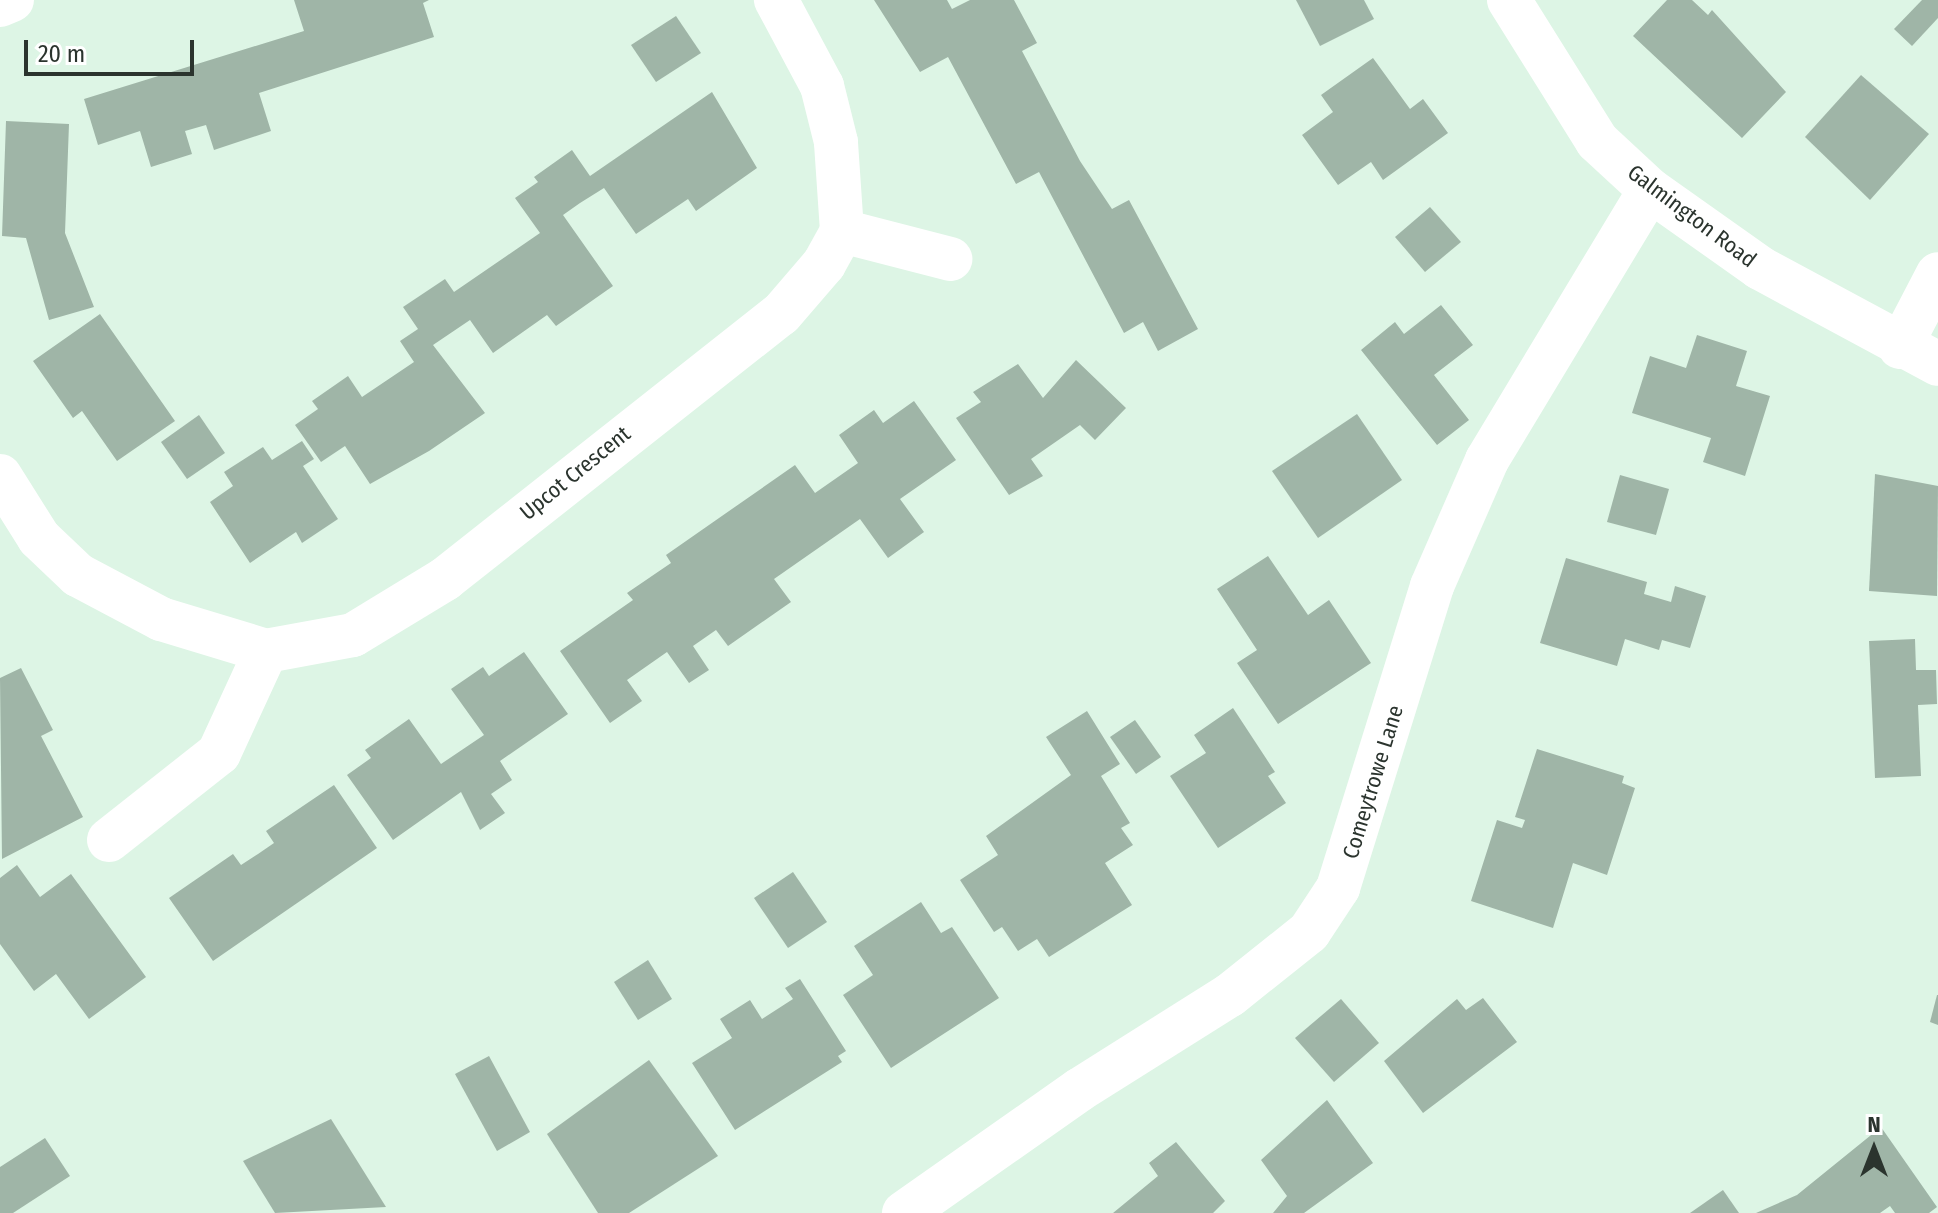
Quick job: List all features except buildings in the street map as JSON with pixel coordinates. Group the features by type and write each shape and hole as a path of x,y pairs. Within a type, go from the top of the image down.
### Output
{"street":[{"path":"0,5 12,0"},
{"path":"776,0 822,86 836,142 842,231 950,259"},
{"name":"Galmington Road","path":"1509,0 1597,141 1650,190 1760,268 1919,355"},
{"name":"Comeytrowe Lane","path":"904,1213 1230,995 1309,932 1338,888 1432,586 1487,460 1650,190"},
{"name":"Upcot Crescent","path":"0,476 39,538 78,575 161,619 266,651 353,635 445,579 781,314 842,231"},
{"path":"1919,355 1938,274"},
{"path":"109,840 219,753 266,651"}]}
